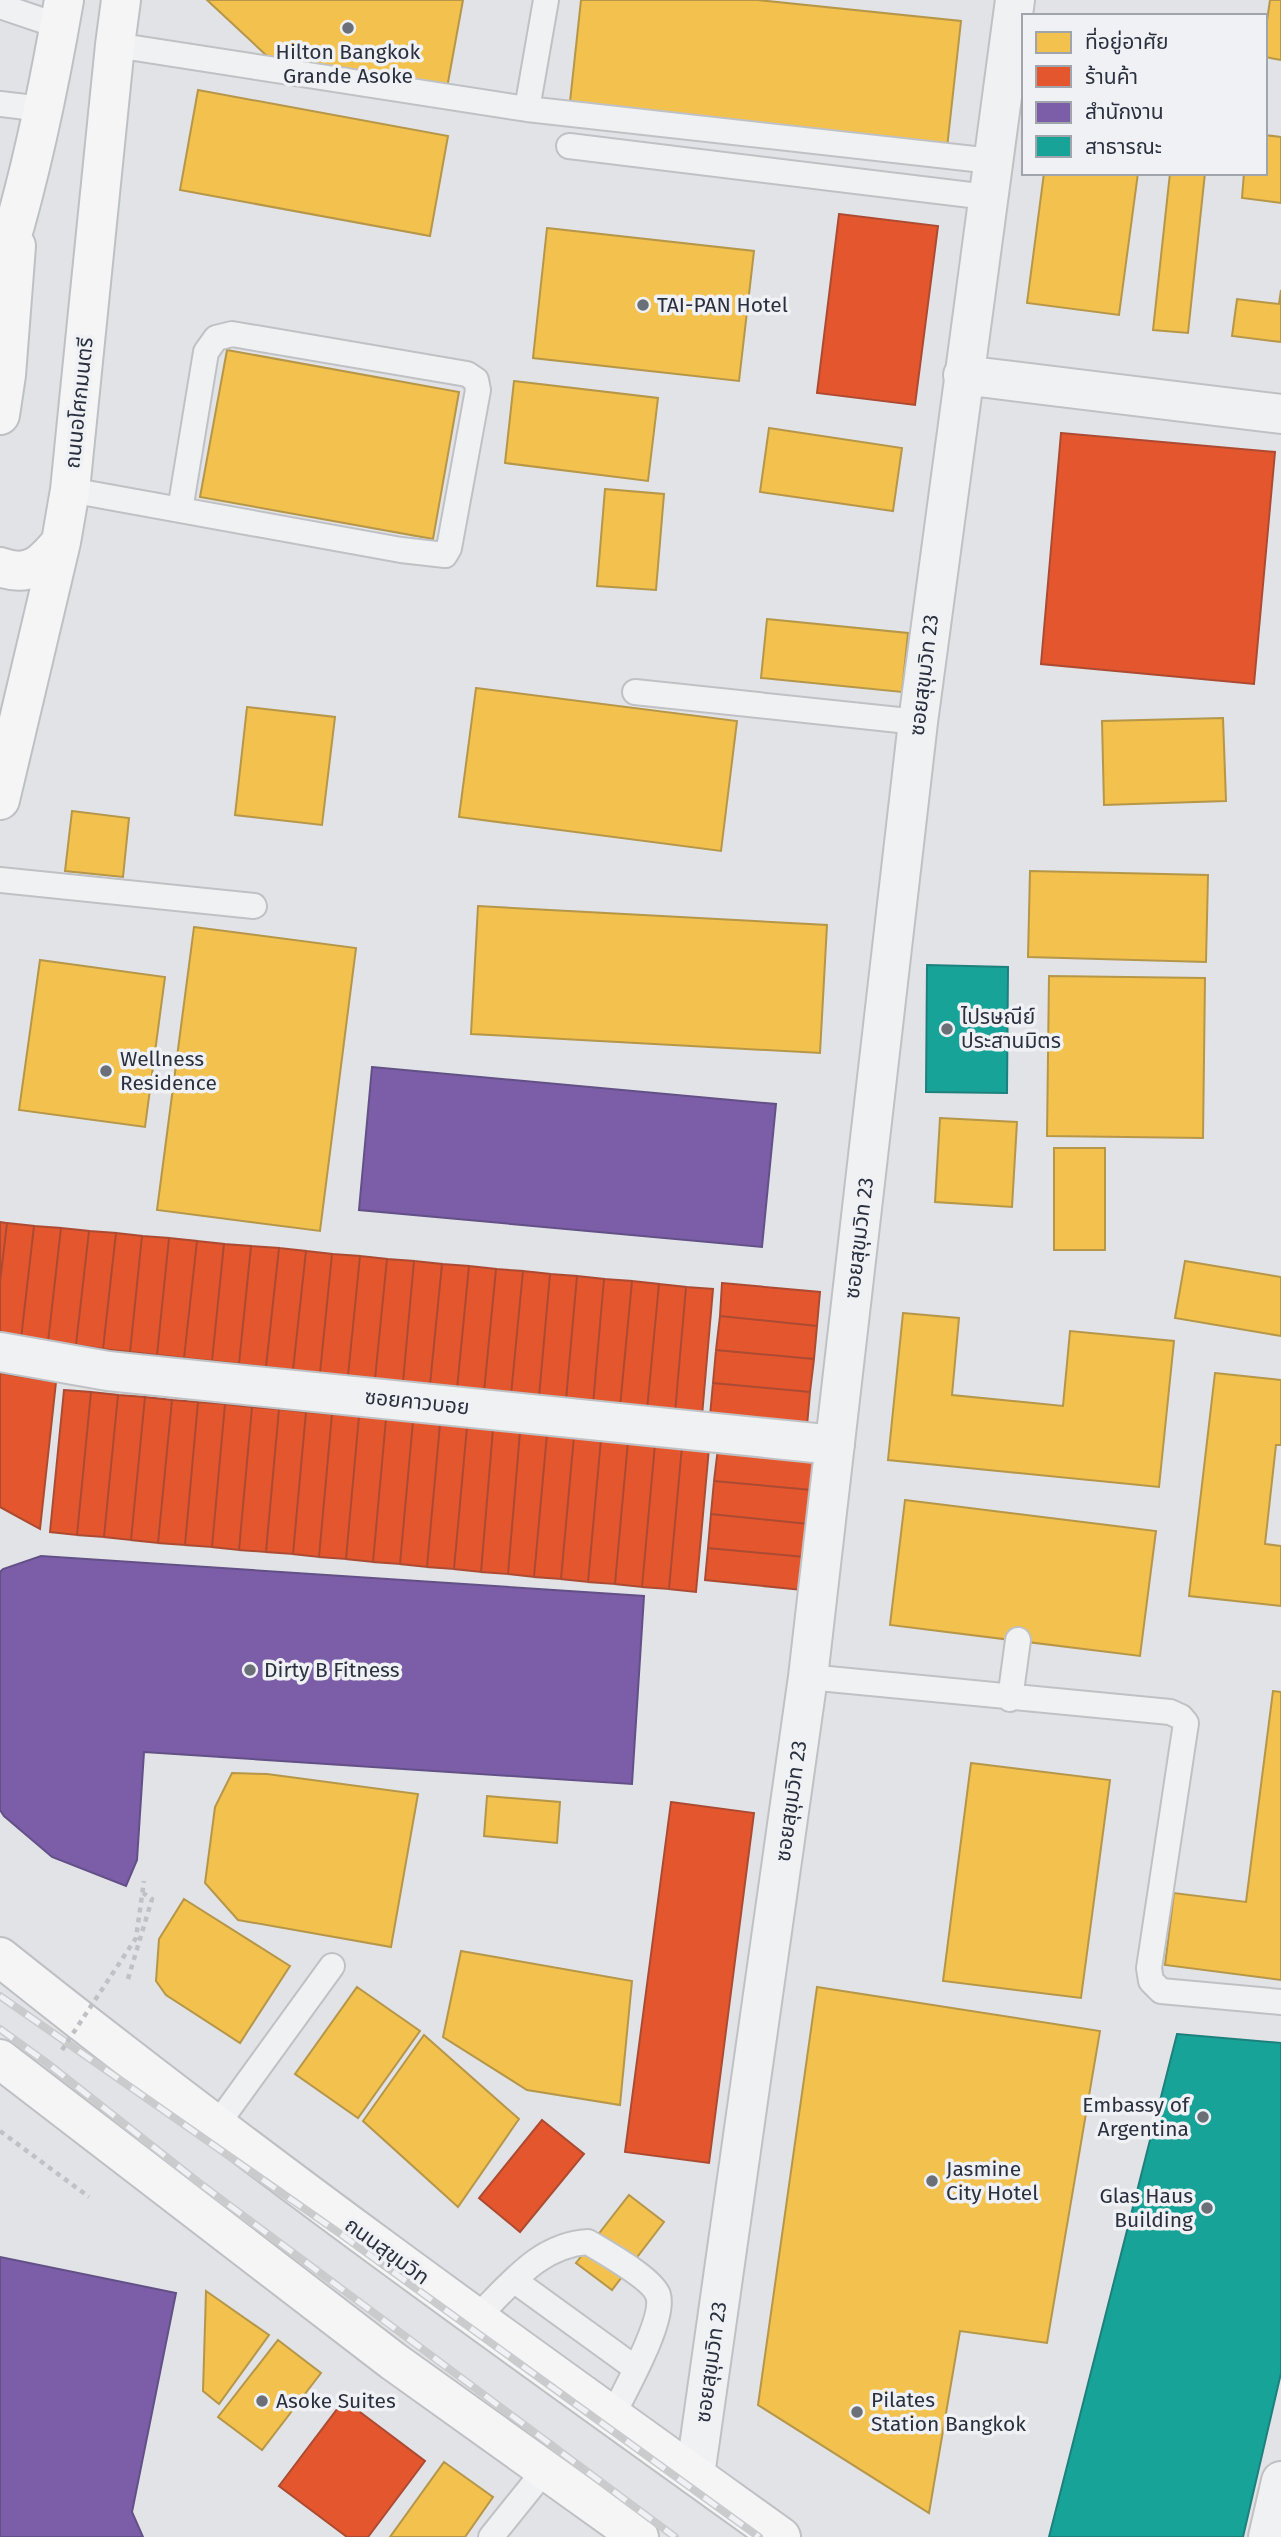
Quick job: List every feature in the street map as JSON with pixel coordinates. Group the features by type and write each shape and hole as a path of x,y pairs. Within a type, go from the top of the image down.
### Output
{"main road":[{"name":"ถนนอโศกมนตรี","path":"0,800 61,542 70,490 121,0"},
{"path":"0,275 18,219 62,13"},
{"path":"0,415 6,376 18,219"},
{"path":"0,567 11,571 28,570 45,562 61,542"},
{"name":"ถนนสุขุมวิท","path":"0,1957 216,2126 612,2417 781,2537"},
{"path":"10,2072 393,2361 639,2537"}],"street":[{"name":"ซอยสุขุมวิท 23","path":"695,2475 808,1678 918,722 1015,0"},
{"path":"963,376 1281,414"},
{"name":"ซอยคาวบอย","path":"0,1352 108,1371 835,1445"},
{"path":"1268,2537 1281,2481"}],"lane":[{"path":"527,108 546,0"},
{"path":"0,6 62,13"},
{"path":"115,45 989,179"},
{"path":"0,104 43,109"},
{"path":"569,146 989,179"},
{"path":"70,490 180,510 445,555 450,548 478,390 476,380 467,374 232,334 216,338 206,352 180,510"},
{"path":"635,692 918,722"},
{"path":"0,880 254,906"},
{"path":"1010,1699 1018,1640"},
{"path":"808,1678 1170,1712 1181,1717 1185,1723 1149,1968 1151,1981 1161,1991 1281,2002"},
{"path":"216,2126 332,1966"},
{"path":"477,2316 540,2256 560,2246 589,2242 632,2269 653,2287 658,2295 659,2308 654,2327 612,2417"},
{"path":"515,2281 635,2368"},
{"path":"491,2537 544,2470"}],"path":[{"path":"62,2050 136,1938 144,1881"},
{"path":"128,1979 152,1899 143,1893"},
{"path":"0,2131 89,2197"}],"building: ที่อยู่อาศัย":[{"name":"Hilton Bangkok Grande Asoke","path":"207,0 463,0 447,88 267,56"},
{"path":"581,0 758,0 961,21 947,148 570,102"},
{"path":"1270,0 1281,0 1281,60 1267,57"},
{"path":"198,90 448,136 430,236 180,190"},
{"path":"1267,135 1281,137 1281,203 1242,198 1244,175 1267,175"},
{"path":"1044,175 1138,175 1119,315 1027,303"},
{"path":"1170,175 1205,175 1188,333 1153,330"},
{"name":"TAI-PAN Hotel","path":"547,228 754,251 739,381 533,358"},
{"path":"1281,290 1281,342 1232,336 1237,299 1279,304"},
{"path":"227,350 459,392 433,539 200,497"},
{"path":"514,381 658,398 648,481 505,463"},
{"path":"769,428 902,448 893,511 760,492"},
{"path":"605,489 664,494 656,590 597,586"},
{"path":"767,619 908,633 902,692 761,678"},
{"path":"476,688 737,721 721,851 459,817"},
{"path":"247,707 335,717 322,825 235,815"},
{"path":"1223,718 1226,801 1104,805 1102,721"},
{"path":"72,811 129,818 123,877 65,871"},
{"path":"1030,871 1208,875 1206,962 1028,957"},
{"path":"478,906 827,925 820,1053 471,1034"},
{"path":"194,927 356,948 320,1231 157,1210"},
{"path":"40,960 165,977 145,1127 19,1110"},
{"path":"1049,976 1205,978 1203,1138 1047,1136"},
{"path":"940,1118 1017,1122 1012,1207 935,1202"},
{"path":"1054,1148 1105,1148 1105,1250 1054,1250"},
{"path":"1185,1261 1281,1277 1281,1336 1175,1318"},
{"path":"903,1313 959,1318 952,1395 1063,1406 1070,1331 1174,1341 1159,1487 888,1460"},
{"path":"1215,1373 1281,1380 1281,1445 1276,1445 1265,1544 1281,1546 1281,1606 1189,1596"},
{"path":"905,1500 1156,1531 1140,1656 890,1625"},
{"path":"1273,1691 1281,1692 1281,1980 1165,1965 1174,1893 1246,1902"},
{"path":"971,1763 1110,1780 1081,1998 943,1981"},
{"path":"232,1773 267,1774 418,1794 391,1947 238,1920 205,1883 215,1807"},
{"path":"487,1796 560,1802 557,1843 484,1836"},
{"path":"184,1899 290,1966 240,2043 166,1995 156,1981 159,1939"},
{"path":"461,1951 632,1981 620,2105 527,2090 443,2037"},
{"path":"357,1987 420,2031 358,2118 295,2074"},
{"name":"Jasmine City Hotel","path":"817,1987 1100,2031 1047,2343 960,2331 929,2513 758,2405"},
{"path":"424,2035 519,2119 458,2207 363,2121"},
{"path":"629,2195 664,2222 612,2290 576,2263"},
{"path":"206,2291 269,2335 219,2404 203,2391"},
{"path":"278,2340 321,2373 262,2450 218,2417"},
{"path":"444,2462 493,2497 465,2537 390,2537"}],"building: ร้านค้า":[{"path":"839,214 938,226 915,405 817,393"},
{"path":"1061,433 1275,452 1254,684 1041,664"},
{"path":"0,1222 7,1223 0,1282"},
{"path":"7,1223 34,1226 21,1339 0,1337 0,1282"},
{"path":"34,1226 61,1228 48,1342 21,1339"},
{"path":"61,1228 89,1231 76,1345 48,1342"},
{"path":"89,1231 116,1233 103,1349 76,1345"},
{"path":"116,1233 142,1236 130,1352 103,1349"},
{"path":"142,1236 169,1238 157,1355 130,1352"},
{"path":"169,1238 197,1241 184,1358 157,1355"},
{"path":"197,1241 224,1244 212,1361 184,1358"},
{"path":"224,1244 251,1246 239,1364 212,1361"},
{"path":"251,1246 279,1248 266,1367 239,1364"},
{"path":"279,1248 306,1251 293,1370 266,1367"},
{"path":"306,1251 332,1254 320,1373 293,1370"},
{"path":"332,1254 360,1256 348,1376 320,1373"},
{"path":"360,1256 387,1259 375,1379 348,1376"},
{"path":"387,1259 414,1261 403,1382 375,1379"},
{"path":"414,1261 442,1264 430,1385 403,1382"},
{"path":"442,1264 469,1266 457,1389 430,1385"},
{"path":"469,1266 496,1269 484,1392 457,1389"},
{"path":"496,1269 523,1271 511,1395 484,1392"},
{"path":"523,1271 550,1274 539,1397 511,1395"},
{"path":"550,1274 577,1276 566,1400 539,1397"},
{"path":"577,1276 604,1279 593,1404 566,1400"},
{"path":"604,1279 632,1281 620,1407 593,1404"},
{"path":"632,1281 659,1284 647,1410 620,1407"},
{"path":"722,1283 820,1292 817,1326 720,1316"},
{"path":"659,1284 686,1287 675,1413 647,1410"},
{"path":"686,1287 713,1289 702,1416 675,1413"},
{"path":"720,1316 817,1326 814,1359 716,1350"},
{"path":"716,1350 814,1359 810,1392 713,1383"},
{"path":"0,1373 56,1382 40,1529 0,1507"},
{"path":"713,1383 810,1392 807,1426 710,1416"},
{"path":"64,1390 91,1392 77,1535 50,1532"},
{"path":"91,1392 118,1395 104,1537 77,1535"},
{"path":"118,1395 145,1397 131,1540 104,1537"},
{"path":"145,1397 172,1400 158,1543 131,1540"},
{"path":"172,1400 198,1402 185,1545 158,1543"},
{"path":"198,1402 225,1404 212,1547 185,1545"},
{"path":"225,1404 252,1407 239,1550 212,1547"},
{"path":"252,1407 279,1409 266,1552 239,1550"},
{"path":"279,1409 306,1412 293,1554 266,1552"},
{"path":"306,1412 332,1414 319,1557 293,1554"},
{"path":"332,1414 359,1416 346,1559 319,1557"},
{"path":"359,1416 386,1419 373,1562 346,1559"},
{"path":"386,1419 413,1421 400,1564 373,1562"},
{"path":"413,1421 440,1424 427,1567 400,1564"},
{"path":"440,1424 467,1427 454,1569 427,1567"},
{"path":"467,1427 493,1429 481,1572 454,1569"},
{"path":"493,1429 520,1432 508,1574 481,1572"},
{"path":"520,1432 547,1434 534,1577 508,1574"},
{"path":"547,1434 574,1436 561,1579 534,1577"},
{"path":"574,1436 601,1439 588,1582 561,1579"},
{"path":"601,1439 628,1441 615,1584 588,1582"},
{"path":"628,1441 655,1444 642,1587 615,1584"},
{"path":"655,1444 682,1446 669,1589 642,1587"},
{"path":"682,1446 709,1448 696,1592 669,1589"},
{"path":"718,1448 815,1457 812,1490 714,1481"},
{"path":"714,1481 812,1490 808,1524 711,1514"},
{"path":"711,1514 808,1524 805,1557 708,1548"},
{"path":"708,1548 805,1557 802,1590 705,1580"},
{"path":"671,1802 754,1813 709,2163 625,2152"},
{"path":"542,2120 584,2154 520,2232 479,2198"},
{"path":"344,2400 425,2461 368,2537 347,2537 279,2486"}],"building: สำนักงาน":[{"path":"372,1067 776,1104 762,1247 359,1210"},
{"path":"41,1556 644,1596 632,1784 144,1752 137,1860 126,1886 52,1857 0,1810 0,1572"},
{"path":"0,2257 176,2293 132,2512 143,2537 0,2537"}],"building: สาธารณะ":[{"path":"927,965 1008,967 1007,1093 926,1092"},
{"name":"Glas Haus Building","path":"1177,2034 1281,2043 1281,2373 1243,2537 1049,2537"}],"railway":[{"path":"0,1996 342,2235 759,2537"},
{"path":"0,2029 198,2182 675,2537"}],"place":[{"name":"Hilton Bangkok Grande Asoke","path":"348,28"},
{"name":"TAI-PAN Hotel","path":"643,305"},
{"name":"ไปรษณีย์ ประสานมิตร","path":"947,1029"},
{"name":"Wellness Residence","path":"106,1071"},
{"name":"Dirty B Fitness","path":"250,1670"},
{"name":"Embassy of Argentina","path":"1203,2117"},
{"name":"Jasmine City Hotel","path":"932,2181"},
{"name":"Glas Haus Building","path":"1207,2208"},
{"name":"Asoke Suites","path":"262,2401"},
{"name":"Pilates Station Bangkok","path":"857,2412"}]}
